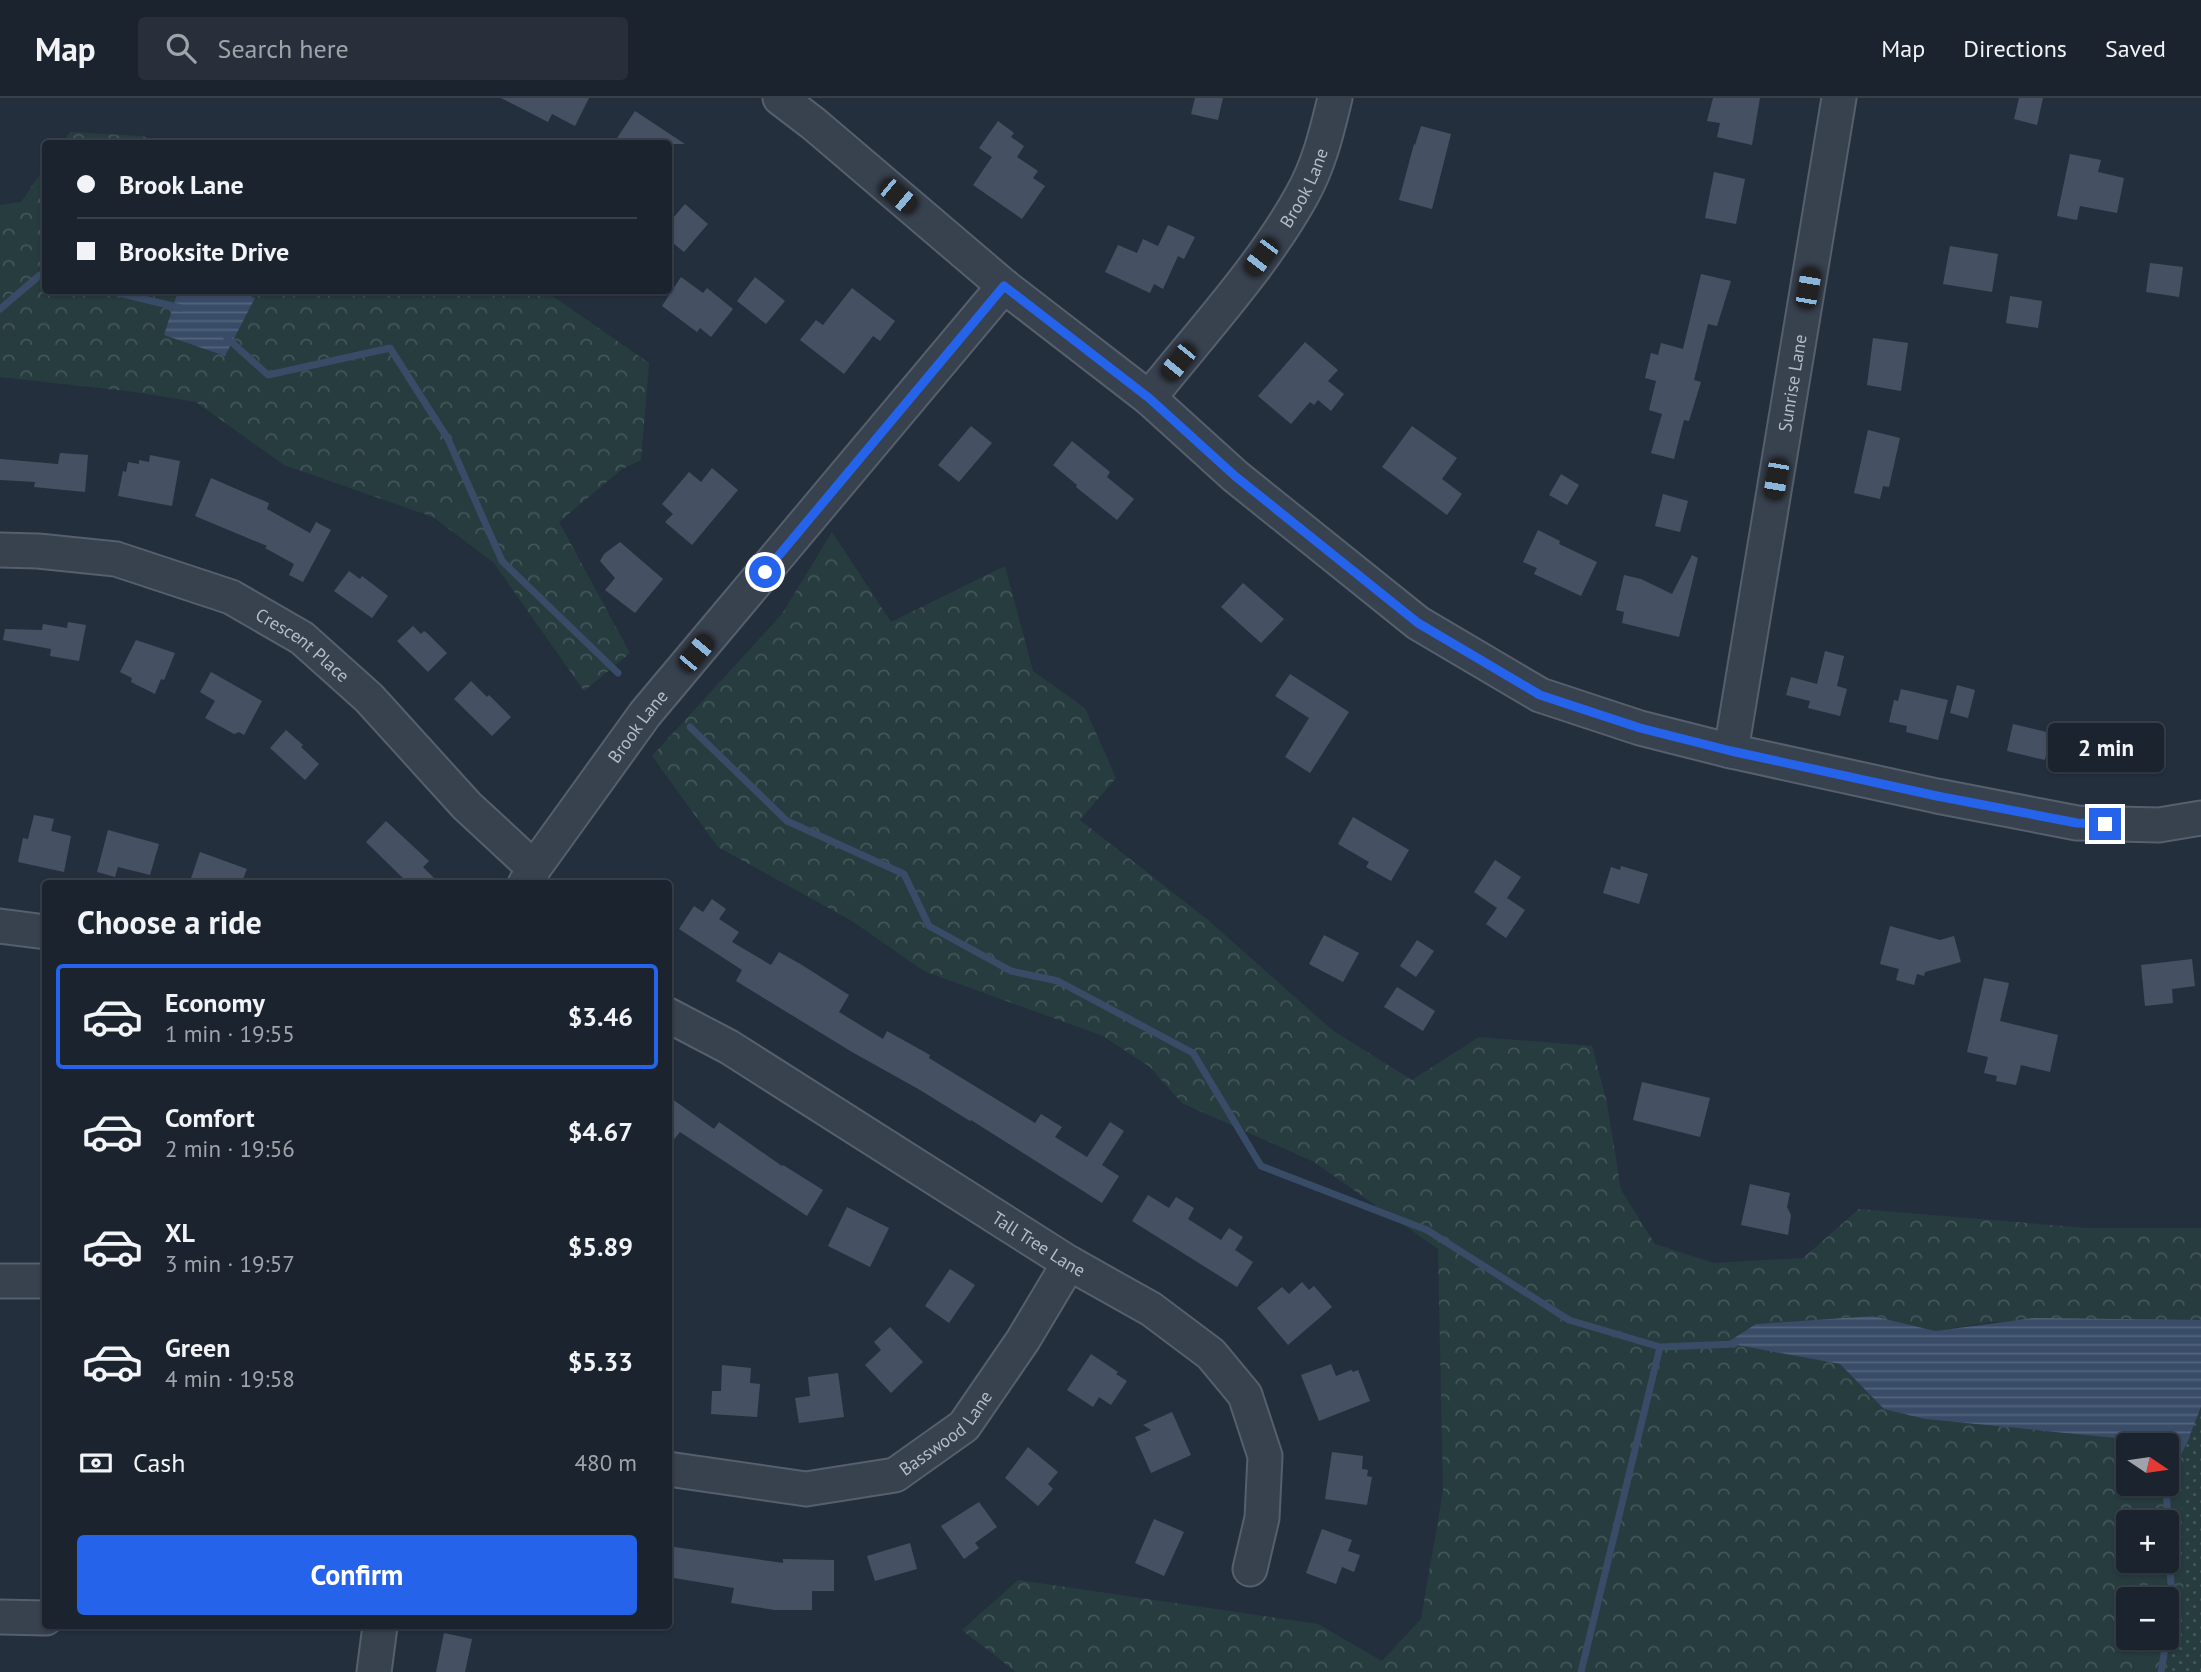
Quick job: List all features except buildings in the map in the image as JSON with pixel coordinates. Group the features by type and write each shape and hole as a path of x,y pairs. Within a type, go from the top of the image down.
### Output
{"street":[{"path":"780,98 817,111 1004,286 1149,398 1235,476 1418,623 1540,695 1640,728 1731,751 2077,823 2159,825 2201,818"},
{"name":"Brook Lane","path":"1149,398 1274,240 1303,194 1327,132 1335,98"},
{"name":"Sunrise Lane","path":"1731,751 1839,98"},
{"name":"Brook Lane","path":"529,876 645,714 1004,286"},
{"name":"Crescent Place","path":"0,550 116,559 231,597 302,638 369,698 529,876"},
{"path":"0,926 42,931"},
{"name":"Tall Tree Lane","path":"672,1018 729,1047 1069,1263 1151,1308 1211,1354 1245,1395 1265,1456 1262,1518 1250,1569"},
{"name":"Basswood Lane","path":"672,1470 806,1489 895,1475 964,1426 1023,1340 1069,1263"},
{"path":"0,1281 42,1282"},
{"path":"0,1617 42,1618"},
{"path":"374,1672 380,1629"}],"green space":[{"path":"70,132 143,136 152,140 64,140"},
{"path":"42,171 42,294 177,294 165,335 225,356 255,298 246,294 549,294 649,363 641,460 622,469 559,522 630,653 584,691 494,563 433,517 284,465 196,402 135,392 0,377 0,205 21,202"},
{"path":"832,532 891,622 1005,566 1033,671 1085,708 1116,778 1080,820 1208,920 1332,1030 1412,1080 1479,1037 1592,1046 1607,1103 1621,1190 1655,1244 1714,1263 1803,1258 1859,1209 2087,1228 2201,1228 2201,1320 1992,1322 1935,1331 1873,1316 1756,1324 1727,1342 1840,1364 1884,1408 1925,1419 2116,1438 2116,1496 2179,1496 2179,1444 2186,1445 2182,1471 2181,1527 2184,1602 2179,1624 2179,1587 2116,1587 2116,1650 2173,1650 2168,1672 1016,1672 962,1630 1018,1580 1318,1624 1382,1661 1421,1619 1443,1491 1438,1249 1314,1162 1182,1103 1150,1067 1103,1036 924,971 852,921 718,847 652,756 782,614"},
{"path":"2201,1407 2201,1672 2168,1672 2173,1650 2179,1650 2179,1624 2184,1602 2181,1527 2182,1471 2186,1445"}],"water":[{"path":"177,294 246,294 255,298 225,356 164,335"},
{"path":"1873,1316 1935,1331 2034,1318 2201,1320 2201,1407 2186,1445 2179,1444 2179,1433 2116,1433 2116,1438 1925,1419 1884,1409 1840,1364 1726,1343 1756,1324"}],"waterway":[{"path":"0,309 42,275"},
{"path":"123,294 181,308"},
{"path":"227,338 268,375 390,348 448,439 502,561 618,673"},
{"path":"690,727 787,821 904,874 929,926 1011,971 1058,981 1193,1053 1261,1166 1427,1230 1569,1320 1660,1347"},
{"path":"1581,1672 1660,1347 1735,1344"},
{"path":"2179,1451 2186,1437"},
{"path":"2161,1672 2172,1605 2167,1496"}],"route":[{"path":"765,572 1004,286 1149,398 1235,476 1418,623 1540,695 1640,728 1731,751 1937,796 2077,823 2105,824"}]}
